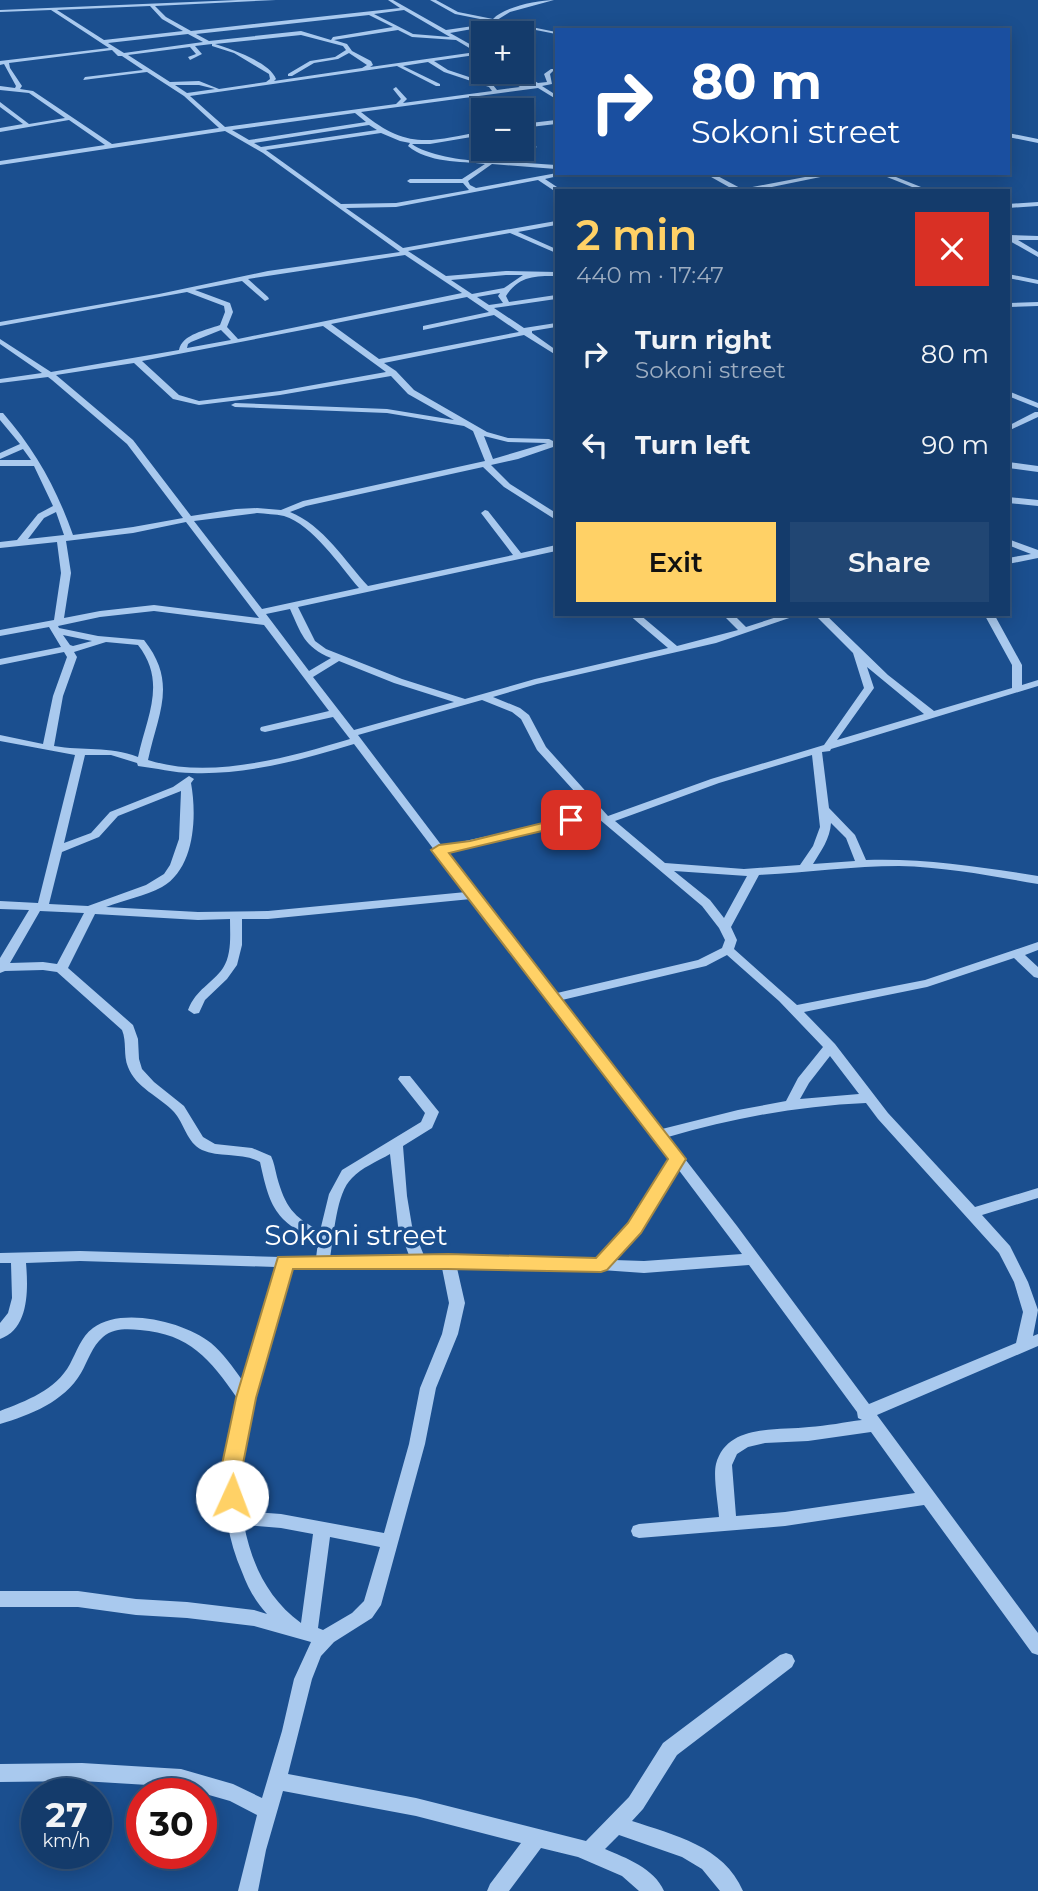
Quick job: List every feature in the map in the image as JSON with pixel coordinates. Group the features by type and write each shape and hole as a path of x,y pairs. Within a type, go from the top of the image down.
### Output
{"street":[{"path":"0,11 53,10 64,3 184,0"},
{"path":"64,3 151,5 274,0"},
{"path":"390,0 471,47"},
{"path":"432,0 457,13 555,33"},
{"path":"420,37 489,24 508,11 552,0"},
{"path":"151,5 164,18 207,43 245,57 271,73 271,81"},
{"path":"53,10 93,35 104,39 123,40 404,9"},
{"path":"371,13 420,37 456,39"},
{"path":"258,37 326,40 398,28"},
{"path":"120,55 301,33 347,48 370,63 390,66"},
{"path":"278,34 284,39"},
{"path":"271,81 304,69 312,62 336,58 357,35"},
{"path":"104,39 150,37"},
{"path":"104,39 111,49 186,95 224,129 259,149 339,206 367,218 404,251 555,351"},
{"path":"190,58 199,54 191,46"},
{"path":"3,63 111,49"},
{"path":"186,95 471,54"},
{"path":"428,60 446,71 491,86 495,92"},
{"path":"0,97 19,86 3,63"},
{"path":"364,69 370,63"},
{"path":"398,65 438,85"},
{"path":"0,163 538,86 550,83 547,74 553,70"},
{"path":"85,79 145,71"},
{"path":"167,84 199,83 221,90"},
{"path":"534,83 555,96"},
{"path":"519,84 526,88"},
{"path":"0,88 31,92 110,146"},
{"path":"396,89 404,99 397,106"},
{"path":"0,104 29,126"},
{"path":"356,111 369,123 410,143 420,153 471,160"},
{"path":"324,116 362,117"},
{"path":"0,130 68,119"},
{"path":"301,119 338,128"},
{"path":"534,125 555,122"},
{"path":"247,142 369,123"},
{"path":"259,149 384,131"},
{"path":"410,143 428,144 471,135"},
{"path":"1010,135 1038,141"},
{"path":"438,165 471,160"},
{"path":"478,161 555,167"},
{"path":"410,181 465,181 496,161"},
{"path":"491,163 537,178 556,189"},
{"path":"339,206 384,205 556,175"},
{"path":"711,175 737,189"},
{"path":"796,175 803,179"},
{"path":"745,189 826,175"},
{"path":"885,175 923,189"},
{"path":"465,181 467,186 474,190"},
{"path":"1010,206 1038,204"},
{"path":"367,218 384,205"},
{"path":"0,324 555,223"},
{"path":"513,232 555,251"},
{"path":"1010,240 1038,238"},
{"path":"1010,240 1038,255"},
{"path":"446,278 496,274 554,274"},
{"path":"507,304 502,296 506,290 512,283 530,275"},
{"path":"1010,276 1038,282"},
{"path":"243,278 265,299"},
{"path":"183,351 188,340 224,326 229,312 228,305 188,290"},
{"path":"0,381 136,360 323,322 506,290"},
{"path":"489,307 555,297"},
{"path":"1010,305 1038,304"},
{"path":"426,328 497,312"},
{"path":"323,322 393,373 405,403 467,425"},
{"path":"377,362 555,325"},
{"path":"224,326 236,340"},
{"path":"0,341 52,375 130,442 659,1135 1038,1647"},
{"path":"0,354 16,351"},
{"path":"136,360 176,397 187,402 285,408 405,403 508,440 555,442"},
{"path":"216,403 393,373"},
{"path":"0,375 20,379"},
{"path":"272,394 285,408"},
{"path":"1010,394 1038,405"},
{"path":"1010,428 1038,414"},
{"path":"0,415 38,463 58,507 65,538 66,573 55,626 72,657 58,696 48,747"},
{"path":"1010,434 1038,424"},
{"path":"477,430 491,474 555,516"},
{"path":"0,432 16,432"},
{"path":"281,513 303,504 488,464 555,442"},
{"path":"0,456 26,445"},
{"path":"0,463 38,463"},
{"path":"1010,466 1038,469"},
{"path":"1010,500 1038,503"},
{"path":"20,543 41,516 58,507"},
{"path":"0,545 249,511 281,513 306,524 366,590"},
{"path":"485,513 519,556"},
{"path":"1010,543 1037,553"},
{"path":"0,633 55,626 100,614 154,608 262,617 293,606 555,550"},
{"path":"1010,560 1037,553"},
{"path":"293,606 311,643 338,658 466,703"},
{"path":"635,616 676,650"},
{"path":"729,616 744,630"},
{"path":"0,738 48,747 124,755 142,764 194,769 248,767 321,751 354,737 483,697 676,650 790,616"},
{"path":"821,616 858,652 933,716"},
{"path":"990,616 1017,666 1017,689"},
{"path":"55,626 105,640 141,642 154,658 160,672 159,694 142,764"},
{"path":"0,662 105,640"},
{"path":"805,867 819,846 826,827 821,750 869,688 858,652"},
{"path":"307,676 338,658"},
{"path":"439,850 571,820 605,818 1038,683"},
{"path":"483,697 516,710 524,717 541,748 605,818 706,903 725,927 731,940 728,950 702,963 554,998"},
{"path":"265,729 335,713"},
{"path":"1,968 40,906 64,828 65,809 81,751"},
{"path":"61,969 92,909 158,883 169,877 175,868 186,837 186,784 194,769"},
{"path":"58,849 95,835 114,814 186,784"},
{"path":"824,809 851,837 862,864"},
{"path":"660,866 755,872 901,863 970,868 1038,880"},
{"path":"725,927 755,872"},
{"path":"0,905 236,915 354,909 474,895"},
{"path":"194,1010 202,992 227,971 232,963 236,915"},
{"path":"795,1010 927,983 1038,946"},
{"path":"728,950 795,1010 830,1047 948,1189 1005,1250 1021,1282 1031,1312 1031,1342 869,1419 808,1434 765,1436 743,1441 731,1450 724,1465 728,1524"},
{"path":"1016,953 1038,974"},
{"path":"1,968 43,965 61,969 128,1028 134,1040 132,1058 137,1074 180,1111 198,1141 211,1148 257,1153 266,1159 279,1208 294,1224 326,1240"},
{"path":"792,1102 803,1081 830,1047"},
{"path":"322,1263 340,1184 356,1168 427,1125 432,1112 405,1079"},
{"path":"659,1135 715,1118 792,1102 870,1098"},
{"path":"396,1146 405,1226 419,1262"},
{"path":"601,1265 634,1228 677,1159"},
{"path":"973,1213 1038,1193"},
{"name":"Sokoni street","path":"0,1258 80,1256 322,1263 448,1261 644,1267 752,1259"},
{"path":"0,1333 14,1319 21,1300 18,1258"},
{"path":"0,1599 79,1599 254,1619 309,1633 330,1633 358,1621 372,1605 417,1444 428,1388 450,1334 457,1303 448,1261"},
{"path":"285,1262 246,1398 231,1474 233,1517 241,1551 258,1590 309,1633"},
{"path":"1021,1282 1038,1296"},
{"path":"0,1418 55,1393 72,1374 92,1337 103,1328 122,1324 141,1324 192,1336 209,1349 246,1398"},
{"path":"639,1531 785,1518 926,1498"},
{"path":"233,1517 281,1521 388,1541"},
{"path":"248,1891 255,1848 308,1663 309,1633 322,1530"},
{"path":"589,1852 636,1802 670,1749 786,1661"},
{"path":"0,1773 82,1772 181,1778 233,1793 267,1810"},
{"path":"276,1781 416,1807 589,1852 629,1869 654,1891"},
{"path":"617,1825 687,1849 709,1863 733,1891"},
{"path":"497,1891 536,1838"}],"route":[{"path":"232,1496 231,1474 246,1398 285,1262 448,1261 601,1265 634,1228 677,1159 439,850 571,820"}]}
